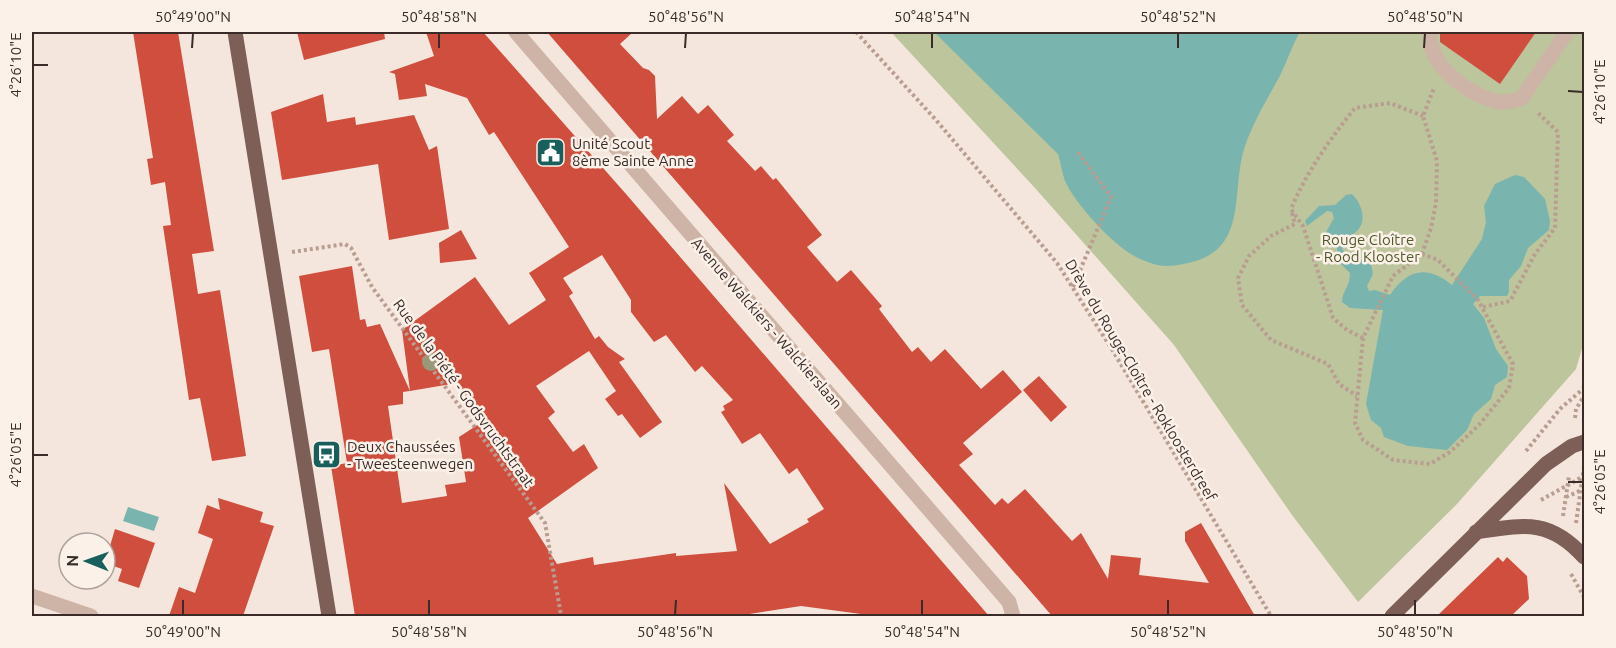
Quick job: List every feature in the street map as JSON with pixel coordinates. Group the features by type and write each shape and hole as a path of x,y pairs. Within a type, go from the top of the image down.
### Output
{"main road":[{"path":"235,32 329,616"},
{"path":"1392,616 1546,464 1572,446 1584,442"},
{"path":"1476,532 1528,525 1547,528 1573,544 1584,557"}],"street":[{"name":"Avenue Walckiers - Walckierslaan","path":"516,32 1009,602 1013,616"},
{"path":"1430,32 1431,49 1463,87 1501,103 1522,98 1567,32"},
{"path":"32,596 91,616"}],"path":[{"name":"Drève du Rouge-Cloître - Rokloosterdreef","path":"856,32 1017,215 1073,287 1271,616"},
{"path":"1422,254 1438,260 1478,300 1512,364 1509,388 1479,425 1450,452 1430,464 1393,460 1363,440 1355,423 1364,338 1393,276 1422,254 1436,203 1437,161 1423,116 1443,65"},
{"path":"1483,307 1510,301 1535,254 1555,228 1558,132 1522,98"},
{"path":"1357,396 1339,384 1328,364 1271,340 1242,305 1238,278 1249,256 1271,236 1294,224 1291,209 1319,158 1355,108 1390,103 1423,116"},
{"path":"1073,287 1111,197 1077,152"},
{"path":"1291,209 1303,226 1333,318 1347,330 1364,338"},
{"name":"Rue de la Piété - Godsvruchtstraat","path":"292,252 345,244 351,248 372,287 545,523 561,615"},
{"path":"1575,418 1576,409 1584,396"},
{"path":"1584,467 1584,476"},
{"path":"1562,524 1569,476"},
{"path":"1566,498 1584,489"}],"green space":[{"name":"Rouge Cloître - Rood Klooster","path":"891,32 1584,32 1584,342 1576,369 1456,505 1358,602 1292,515 1174,345 1035,188"}],"water":[{"path":"934,32 1300,32 1255,121 1245,146 1234,216 1229,232 1221,245 1208,256 1188,263 1167,266 1156,265 1136,257 1106,234 1070,191 1058,154"},
{"path":"1515,175 1524,177 1545,199 1550,221 1549,230 1528,248 1521,266 1509,280 1507,296 1480,296 1473,304 1484,318 1496,349 1508,366 1507,377 1495,385 1491,399 1474,414 1467,430 1447,450 1408,446 1384,437 1381,428 1371,420 1366,404 1383,310 1350,308 1342,302 1350,273 1338,261 1336,235 1327,236 1325,234 1334,218 1332,212 1327,211 1307,226 1305,221 1319,206 1335,205 1346,195 1352,194 1358,202 1363,217 1357,231 1344,239 1342,248 1349,263 1362,260 1371,265 1373,274 1367,286 1369,291 1375,290 1390,295 1410,275 1425,272 1443,278 1452,285 1482,239 1486,222 1484,206 1495,184"},
{"path":"128,507 159,517 154,531 123,521"}],"building":[{"path":"133,32 178,32 214,251 192,254 198,294 220,290 246,456 212,461 200,398 189,400 163,226 171,225 165,182 151,185 147,159 153,158"},
{"path":"297,32 384,32 385,39 304,60"},
{"path":"426,32 483,32 626,194 989,616 876,616 801,606 736,616 355,616 331,466 347,463 329,349 312,352 299,276 352,266 360,320 365,319 367,327 380,324 410,391 402,330 475,277 509,325 546,300 529,273 569,247 494,132 489,135 467,98 425,84 427,96 399,100 395,74 389,72 434,56","holes":["602,255 631,300 631,312 654,342 666,335 695,372 702,366 733,400 723,406 725,410 721,412 742,444 760,433 789,474 797,468 824,509 807,519 809,522 770,544 724,483 737,551 676,556 676,553 594,565 593,557 557,564 528,518 598,468 584,444 573,452 548,418 555,412 536,386 589,351 616,391 605,399 618,416 622,414 640,438 662,422 619,362 625,359 608,347 599,336 595,339 569,296 573,293 563,278","457,383 482,422 459,437 466,482 445,485 447,496 402,503 388,406 403,404 403,392"]},
{"path":"547,32 633,32 620,44 643,68 655,76 657,119 682,96 698,114 708,105 734,135 727,141 755,171 761,166 773,180 776,178 822,235 807,247 837,282 851,270 882,306 879,309 912,352 918,347 931,362 945,349 981,389 1003,370 1022,392 963,443 973,454 959,465 995,505 1002,498 1008,504 1025,489 1072,541 1081,533 1108,579 1111,555 1141,558 1139,575 1209,583 1185,541 1185,532 1201,523 1255,616 1052,616"},
{"path":"1440,32 1536,32 1500,84 1440,42"},
{"path":"323,94 327,122 355,117 356,125 414,115 429,150 437,146 449,229 389,240 378,164 282,180 271,112"},
{"path":"461,230 477,259 440,263 439,243"},
{"path":"1039,376 1067,407 1051,422 1023,390"},
{"path":"218,498 263,512 260,522 274,526 243,616 169,616 179,587 195,593 213,539 198,533 207,505 220,510"},
{"path":"115,529 155,543 139,588 118,581 122,569 117,567 117,531 114,531"},
{"path":"1498,557 1503,562 1507,557 1527,576 1529,599 1511,616 1437,616"}],"place":[{"name":"Unité Scout 8ème Sainte Anne","path":"551,152"},
{"name":"Deux Chaussées - Tweesteenwegen","path":"326,455"}]}
